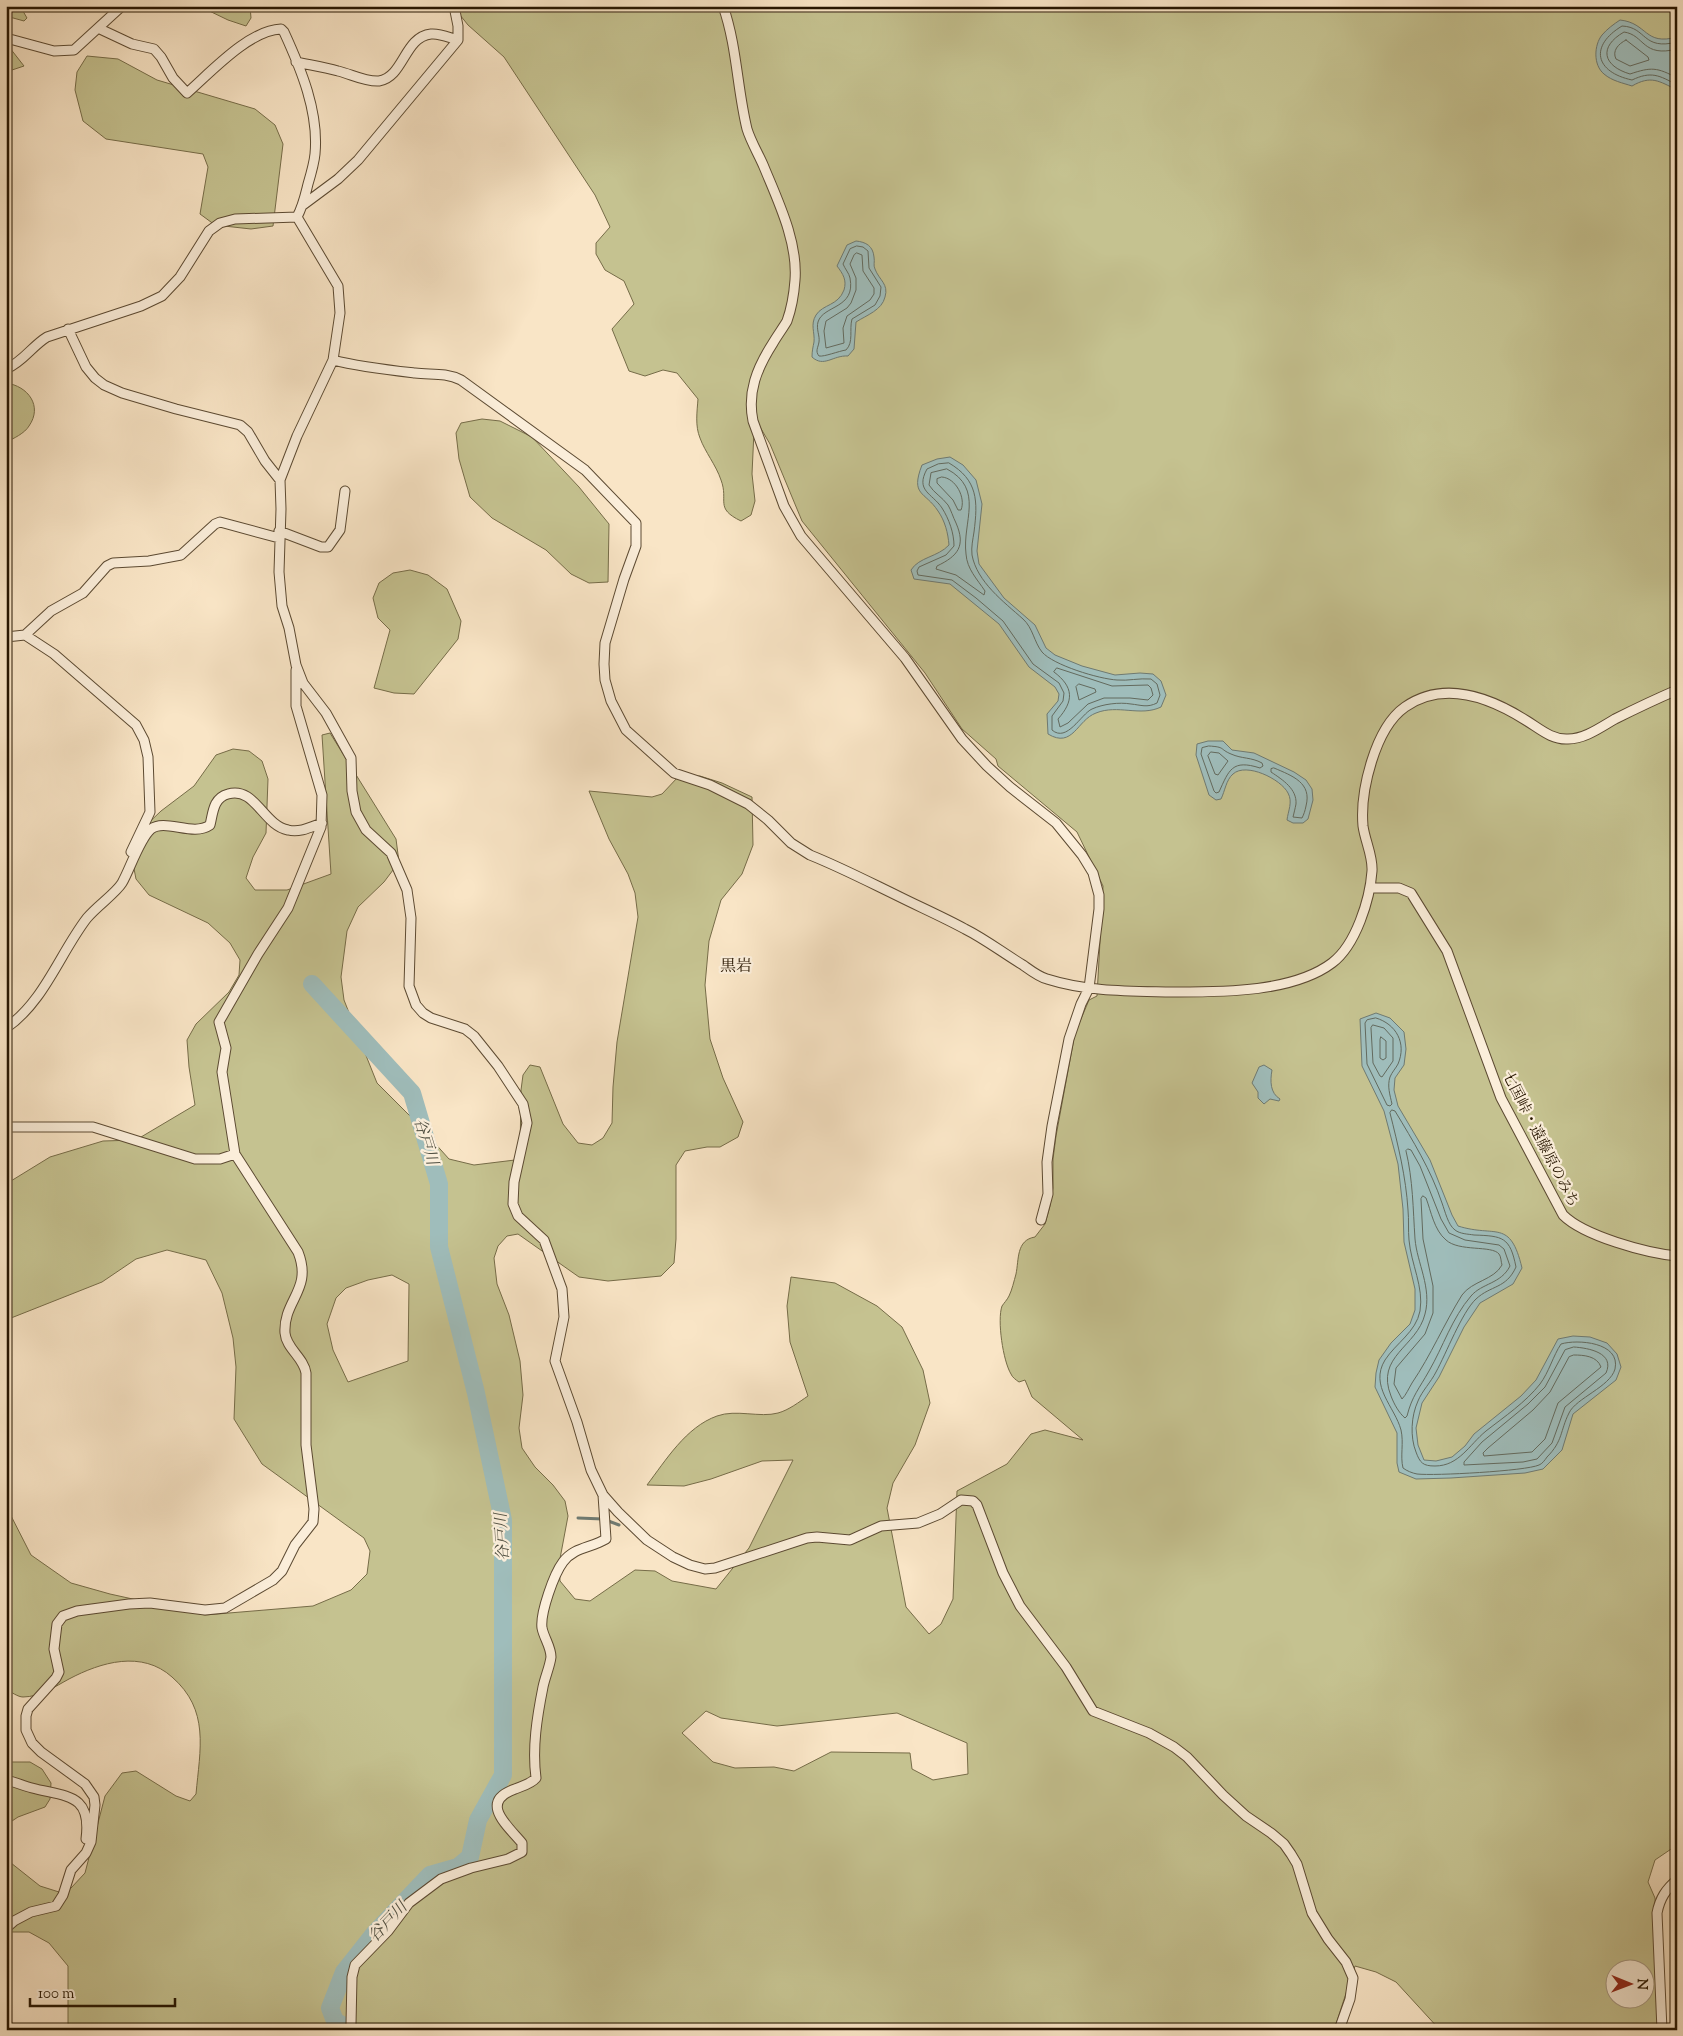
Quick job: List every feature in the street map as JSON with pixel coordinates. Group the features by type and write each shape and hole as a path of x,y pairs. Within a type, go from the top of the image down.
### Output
{"street":[{"path":"6,38 54,51 67,51 80,47 122,6"},
{"path":"303,205 338,179 358,160 451,50 458,40 458,26 454,6"},
{"path":"723,6 730,27 748,131 787,227 795,269 794,302 786,322 756,373 750,408 784,506 801,536 905,658 962,739 1010,787 1056,823 1082,855 1093,873 1099,895 1096,944 1090,988 1078,1010 1069,1039 1052,1126 1047,1162 1048,1194 1041,1220"},
{"path":"100,29 132,44 154,49 173,78 187,93 232,52 248,42 276,29 281,29 296,62 308,97 315,134 314,162 303,205 297,217"},
{"path":"296,62 379,81 396,71 403,57 426,36 434,34 458,40"},
{"path":"6,369 20,361 42,340 68,329 141,306 162,296 180,277 209,231 220,223 234,219 297,217"},
{"path":"297,217 338,286 340,313 333,360 297,436 280,480 281,509 279,534 282,606 289,628 296,664 303,683 326,713 351,758 352,791 356,812 366,830 391,853 407,890 411,918 408,974 409,986 416,1005 431,1018 465,1030 474,1036 523,1104 527,1122 515,1174 513,1204 518,1216 544,1240 562,1289 564,1317 555,1361 577,1422 590,1470 603,1499 606,1532 606,1539 579,1549 570,1554 564,1562 554,1580 543,1617 542,1626 550,1648 551,1658 541,1696 536,1734 536,1778 532,1782 505,1792 499,1798 497,1805 499,1815 504,1824 522,1843 522,1852 508,1859 471,1868 441,1879 409,1903 388,1931 355,1965 352,1977 352,2027"},
{"path":"68,329 86,367 104,385 122,393 176,409 240,424 248,432 265,461 280,480"},
{"path":"333,360 417,374 440,373 461,380 585,470 629,514 636,523 636,546 605,643 605,680 611,700 626,730 674,773 710,785 748,804 768,820 791,843 966,929 1044,979 1111,991 1229,992 1255,989 1302,977 1322,969 1345,950 1357,928 1371,888 1372,865 1362,813 1369,772 1378,743 1391,718 1414,701 1433,694 1444,693 1479,698 1506,708 1550,736 1570,740 1591,732 1677,690"},
{"path":"6,637 25,635 51,611 83,593 107,566 113,563 149,561 181,555 215,524 220,522 279,534 321,547 328,547 340,530 345,491"},
{"path":"25,635 54,654 136,725 144,740 149,766 150,812 130,856 134,859"},
{"path":"6,1928 21,1916 56,1906 63,1895 72,1870 89,1846 95,1805 90,1790 79,1778 41,1752 32,1743 26,1730 28,1709 56,1678 59,1672 54,1638 59,1620 70,1613 86,1609 129,1604 160,1604 205,1610 225,1608 273,1580 282,1571 295,1545 313,1522 314,1509 306,1445 305,1364 286,1338 285,1331 289,1312 304,1275 304,1268 298,1252 235,1154 222,1072 226,1048 219,1022 258,954 288,908 322,823 321,789 296,706 296,664"},
{"path":"6,1028 27,1009 87,919 121,884 146,835 152,828 159,826 198,830 206,828 210,825 213,810 219,799 234,792 251,799 270,821 289,831 303,830 322,823"},
{"name":"七国峠・遠藤原のみち","path":"1371,888 1399,888 1410,893 1447,950 1497,1090 1563,1214 1572,1224 1584,1230 1654,1254 1677,1256"},
{"path":"6,1128 93,1127 195,1159 220,1159 235,1154"},
{"path":"603,1499 647,1540 660,1549 680,1561 705,1569 725,1566 807,1538 850,1540 880,1526 918,1522 940,1514 961,1500 973,1501 977,1505 1003,1573 1020,1606 1066,1667 1093,1711 1149,1733 1174,1747 1187,1757 1223,1796 1246,1816 1277,1838 1292,1854 1297,1864 1312,1913 1328,1939 1346,1962 1353,1978 1350,2000 1339,2030"},
{"path":"6,1780 33,1789 62,1795 80,1804 86,1819 85,1843 89,1846"},
{"path":"1662,2030 1657,1913 1659,1902 1667,1888 1677,1880"}],"shaded area":[{"path":"6,6 20,6 27,18 24,21 6,16"},
{"path":"199,6 250,6 251,18 246,26 228,20"},
{"path":"457,6 1677,6 1677,1845 1655,1860 1648,1882 1655,1898 1661,2030 1440,2030 1396,1982 1376,1972 1355,1966 1334,2030 68,2030 68,1966 49,1943 29,1932 6,1932 6,1859 40,1886 59,1892 71,1888 85,1873 105,1796 122,1773 136,1771 176,1796 190,1801 196,1794 200,1731 192,1703 184,1690 172,1677 160,1669 135,1661 108,1664 94,1668 47,1691 29,1697 19,1696 6,1689 6,1658 11,1632 6,1630 6,1506 31,1555 71,1583 110,1594 205,1615 313,1606 351,1590 367,1574 370,1551 364,1538 262,1464 234,1419 236,1367 233,1338 222,1293 206,1260 167,1250 136,1259 102,1282 6,1320 6,1184 50,1157 103,1141 136,1140 195,1105 187,1040 196,1024 229,992 239,975 240,960 230,943 208,923 149,895 136,879 130,848 140,831 161,811 194,786 216,755 233,749 249,751 262,761 268,779 266,833 253,857 246,878 255,890 287,890 331,874 322,735 330,733 396,839 399,862 384,882 358,907 347,931 341,977 344,1000 377,1083 449,1159 474,1165 515,1160 520,1154 521,1090 523,1075 530,1065 540,1067 563,1124 578,1143 592,1145 603,1138 612,1123 617,1042 638,917 635,893 628,874 609,839 589,791 652,797 662,794 678,777 700,776 722,783 752,797 753,845 742,874 721,900 709,941 705,985 710,1039 723,1078 743,1122 738,1137 720,1147 685,1151 676,1165 676,1239 674,1263 661,1276 608,1281 579,1277 518,1234 507,1236 498,1246 494,1258 497,1284 509,1315 520,1361 523,1395 519,1428 522,1448 535,1467 553,1485 565,1501 568,1516 559,1564 560,1581 575,1599 590,1601 635,1570 655,1571 672,1581 716,1589 749,1548 793,1460 762,1461 711,1479 684,1486 647,1485 686,1436 706,1421 717,1416 732,1413 764,1415 778,1413 790,1408 808,1396 790,1342 787,1306 791,1277 835,1283 877,1306 902,1327 923,1370 930,1403 915,1445 893,1483 887,1508 906,1607 929,1634 941,1624 953,1599 957,1491 1007,1464 1031,1434 1045,1430 1083,1440 1032,1397 1025,1380 1019,1382 1012,1376 1003,1350 1000,1321 1002,1306 1009,1296 1013,1285 1021,1246 1024,1242 1035,1237 1045,1224 1050,1206 1056,1136 1075,1033 1089,1000 1097,996 1103,886 1077,832 998,766 996,759 962,729 925,673 802,521 770,444 760,427 754,431 752,474 755,501 751,515 741,521 725,508 721,480 697,429 698,399 677,373 663,370 645,376 629,371 612,329 634,304 624,281 605,270 596,254 596,243 610,227 595,195 504,57 468,25 460,15","holes":["392,1275 409,1284 408,1361 348,1382 333,1350 327,1324 336,1298 346,1288 368,1280","706,1711 721,1718 777,1726 897,1713 967,1743 968,1774 933,1780 912,1769 910,1753 831,1752 794,1771 774,1767 735,1768 713,1762 682,1733"]},
{"path":"6,43 24,66 6,72"},
{"path":"87,56 118,59 157,80 255,109 275,125 283,144 273,226 251,229 215,225 200,214 208,167 203,154 106,139 83,121 75,90 77,72"},
{"path":"6,383 21,388 27,393 34,404 34,411 33,419 27,429 6,442"},
{"path":"482,419 500,421 532,437 579,487 609,524 608,582 589,583 571,574 546,550 492,518 470,497 459,459 456,433 461,423"},
{"path":"410,570 428,575 447,589 461,621 458,639 414,694 394,693 374,688 390,630 378,618 373,598 379,583 393,573"},
{"path":"6,1762 30,1762 42,1769 51,1783 50,1799 45,1807 18,1817 6,1825"}],"water":[{"path":"1620,20 1636,25 1658,39 1677,37 1677,90 1655,80 1645,81 1632,86 1610,78 1600,70 1596,60 1596,49 1599,39"},
{"path":"856,241 863,242 871,247 874,268 885,285 885,297 877,309 856,322 854,349 848,356 825,361 816,360 812,357 814,319 819,311 838,299 844,290 845,280 837,266 847,245"},
{"path":"950,457 963,465 976,480 982,504 977,551 979,564 1004,598 1035,625 1046,648 1055,655 1082,666 1115,675 1153,674 1161,681 1166,695 1161,707 1145,711 1104,711 1096,713 1084,721 1069,736 1056,738 1048,734 1047,714 1058,701 1059,694 1055,687 1029,667 999,624 950,584 914,579 911,570 914,566 949,545 946,527 940,515 918,488 919,475 922,465 937,459"},
{"path":"1208,741 1223,741 1232,750 1254,753 1294,772 1306,780 1312,789 1313,800 1308,819 1303,823 1293,823 1287,820 1290,803 1288,793 1278,782 1254,771 1239,771 1233,774 1227,782 1221,799 1216,800 1209,795 1196,755 1197,744"},
{"path":"1376,1013 1390,1018 1404,1032 1406,1049 1404,1065 1395,1078 1394,1090 1398,1106 1430,1160 1458,1226 1492,1231 1506,1236 1512,1242 1517,1252 1522,1268 1513,1284 1480,1303 1464,1327 1439,1377 1422,1403 1416,1428 1418,1445 1424,1460 1436,1461 1452,1457 1465,1446 1474,1434 1521,1396 1536,1380 1558,1339 1573,1336 1590,1337 1607,1343 1617,1354 1621,1367 1616,1380 1573,1414 1562,1450 1543,1469 1525,1473 1416,1479 1399,1472 1397,1463 1397,1433 1375,1387 1376,1373 1379,1360 1391,1343 1410,1324 1415,1310 1415,1289 1404,1242 1403,1209 1398,1164 1384,1111 1362,1066 1360,1019"},
{"path":"1264,1065 1272,1070 1272,1086 1274,1093 1280,1099 1279,1101 1270,1099 1264,1104 1258,1098 1258,1092 1252,1083 1259,1067"}],"waterway":[{"name":"谷戸川","path":"312,984 412,1093 439,1184 439,1247 476,1393 503,1520 503,1775 478,1820 470,1857 458,1867 430,1875 374,1934 344,1972 330,2008 335,2021 351,2030"},
{"path":"578,1518 603,1519 619,1525"}],"district":[{"name":"黒岩","path":"736,965"}]}
